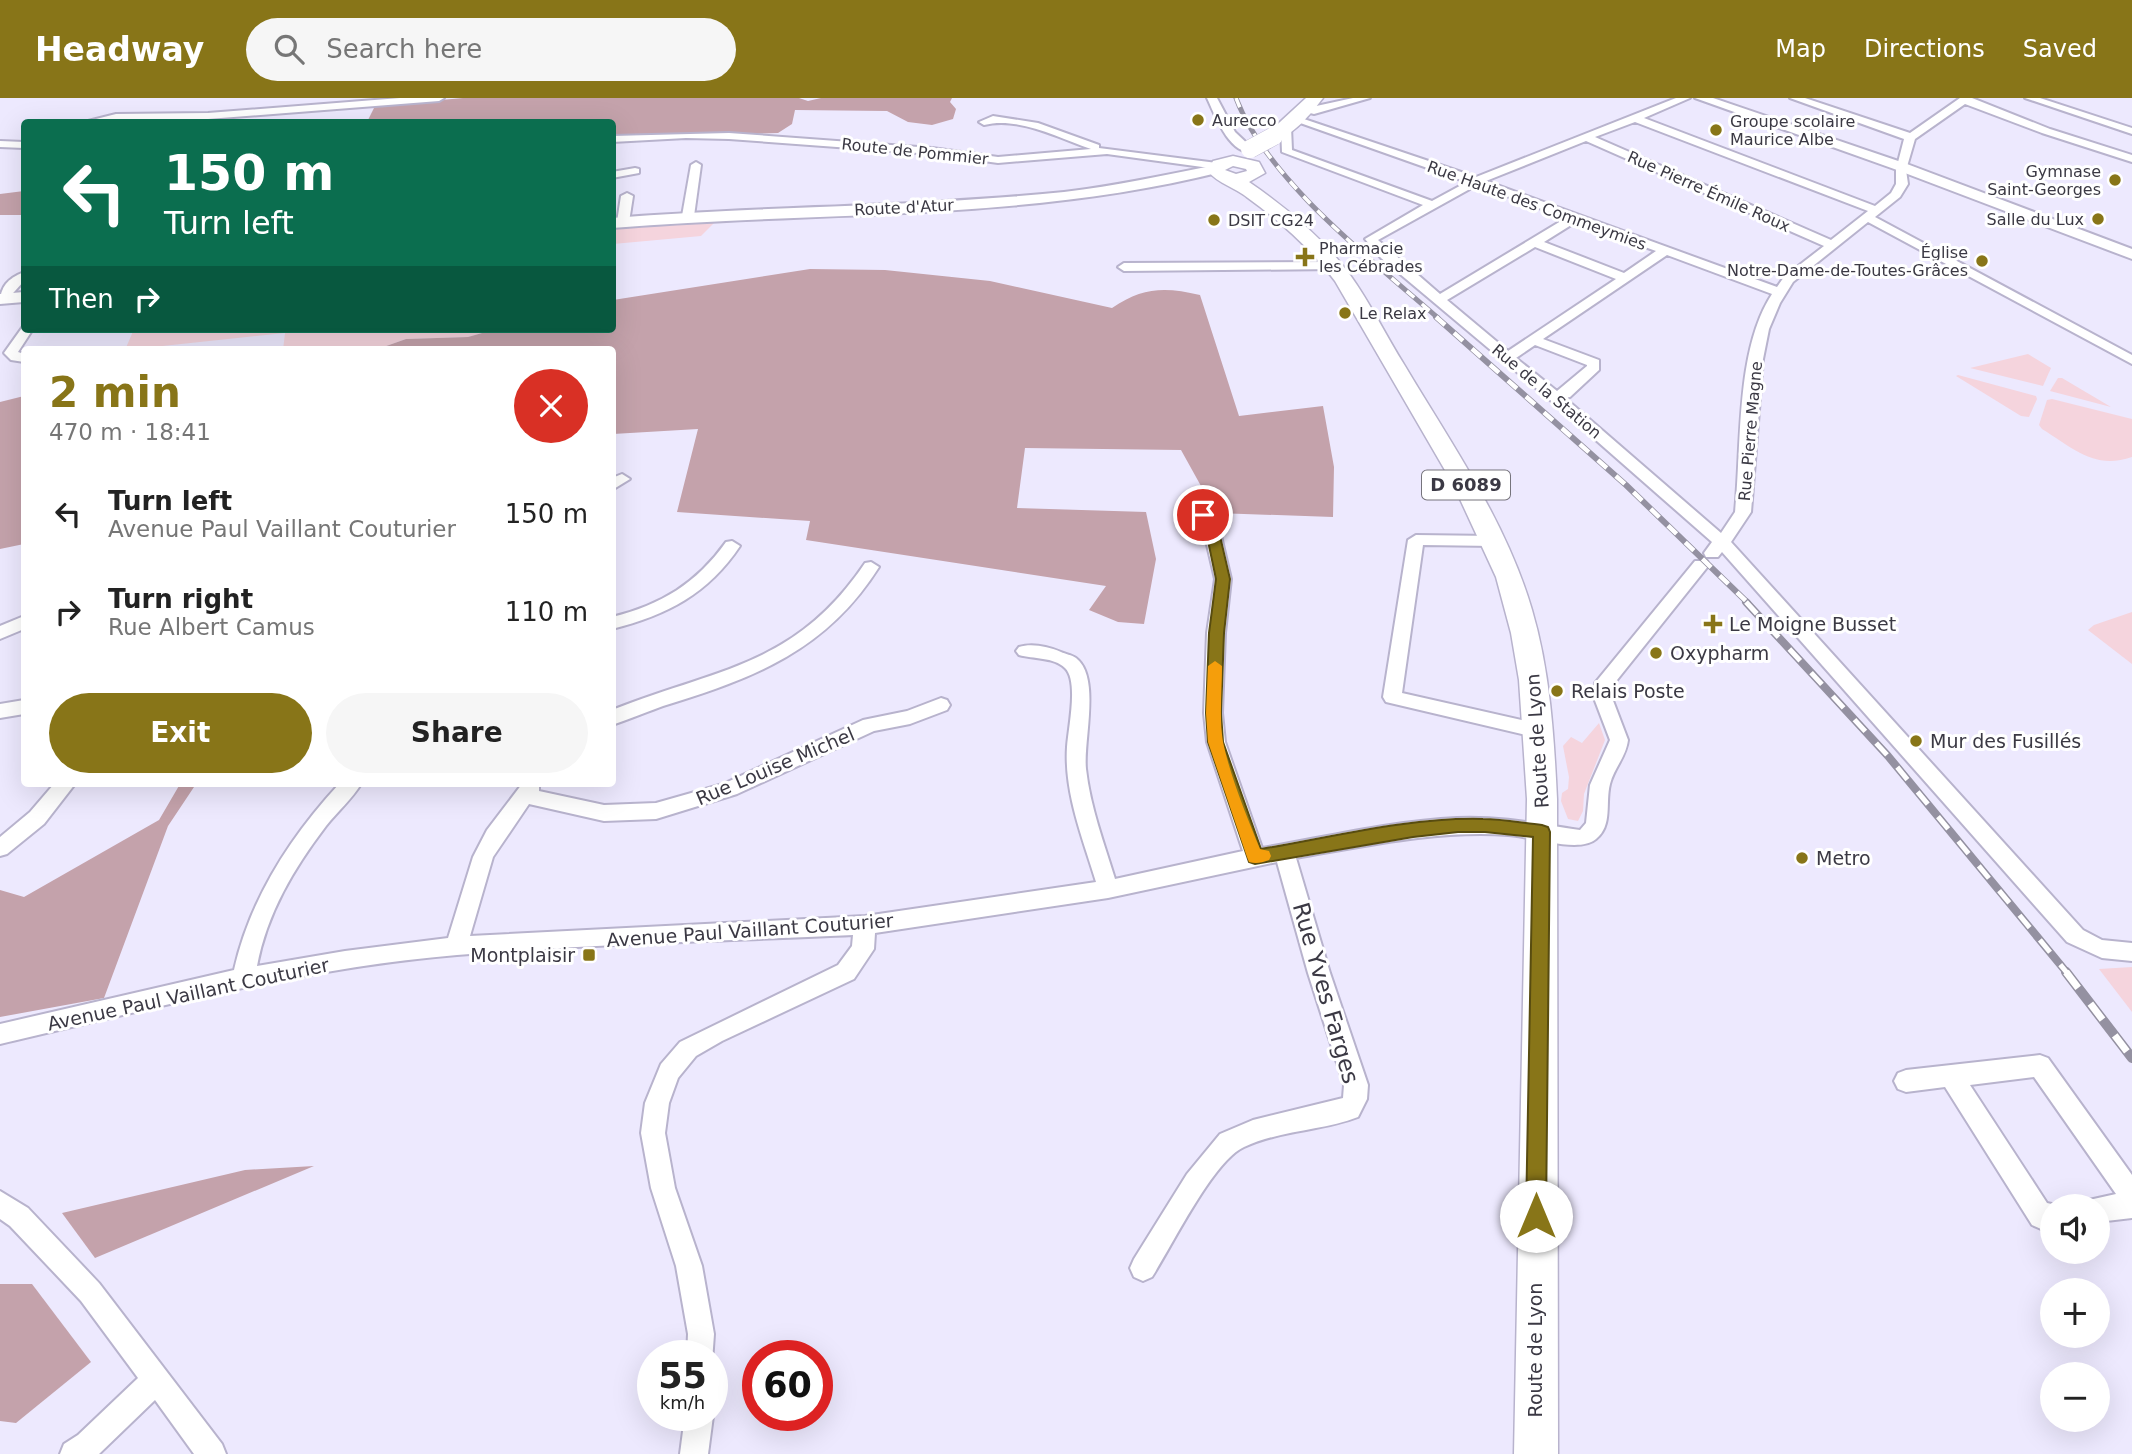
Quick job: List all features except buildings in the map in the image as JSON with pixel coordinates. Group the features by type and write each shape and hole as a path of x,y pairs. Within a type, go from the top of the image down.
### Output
{"main road":[{"path":"1222,170 1251,167 1295,118"},
{"name":"Route de Lyon","path":"1222,170 1251,167 1310,242 1334,266 1469,489 1494,541 1513,590 1528,647 1539,731 1542,832 1536,1202 1536,1454"},
{"name":"Route d'Atur","path":"618,222 688,216 952,206 1132,186 1222,170"},
{"path":"0,299 21,297"}],"street":[{"path":"106,119 208,116 351,102 439,98"},
{"path":"1212,98 1251,167"},
{"path":"1365,98 1295,118 1287,152 1433,205 1476,181 1685,98"},
{"path":"1701,98 1902,167 2132,254"},
{"path":"1795,98 1910,137 1916,136 1965,99 2060,136 2132,159"},
{"path":"2030,98 2132,131"},
{"name":"Rue Haute des Commeymies","path":"1295,118 1778,292"},
{"path":"1635,118 1872,214 2132,360"},
{"path":"984,122 993,119 1034,125 1093,146 1097,151"},
{"path":"2082,125 2094,119"},
{"path":"2060,136 2071,130"},
{"name":"Route de Pommier","path":"616,139 730,136 932,151 998,160 1097,151 1222,170"},
{"name":"Rue Pierre Émile Roux","path":"1586,137 1831,245"},
{"name":"Rue Pierre Magne","path":"1542,832 1581,838 1593,830 1598,821 1600,783 1617,749 1619,738 1601,691 1604,683 1740,521 1743,512 1756,347 1778,292 1788,280 1896,195 1902,184 1902,167 1910,137"},
{"path":"0,144 21,145"},
{"path":"688,216 696,165"},
{"path":"616,174 635,171"},
{"path":"618,222 627,196"},
{"name":"Rue de la Station","path":"1433,205 1371,240 1385,255 1554,396 1712,553 2075,936 2095,948 2132,952"},
{"path":"1438,300 1574,218"},
{"path":"1534,243 1625,278"},
{"path":"1507,358 1665,251"},
{"path":"1124,267 1334,266"},
{"path":"0,299 10,285 21,278"},
{"path":"21,357 11,353 24,333"},
{"path":"1533,340 1594,363 1594,367 1565,394 1554,396"},
{"path":"1193,500 1213,536 1223,579 1216,633 1213,713 1216,742 1255,857"},
{"path":"1494,541 1416,540 1392,697 1539,731"},
{"path":"616,622 641,617 689,593 710,577 732,546"},
{"path":"616,716 742,673 781,654 835,615 851,599 872,567"},
{"path":"0,634 21,624"},
{"path":"1024,651 1049,654 1072,663 1081,679 1077,768 1108,889"},
{"name":"Rue Louise Michel","path":"529,790 604,813 656,811 730,789 870,724 910,717 941,705"},
{"path":"0,711 21,708"},
{"path":"0,848 37,818 63,787"},
{"path":"243,978 254,932 275,890 306,840 349,787"},
{"path":"456,946 483,857 494,836 529,790"},
{"name":"Avenue Paul Vaillant Couturier","path":"0,1034 243,978 345,960 456,946 865,925 1108,889 1255,857 1458,826 1485,825 1542,832"},
{"name":"Rue Yves Farges","path":"1143,1268 1212,1161 1229,1142 1246,1134 1350,1109 1355,1099 1356,1085 1319,974 1284,852"},
{"path":"701,1340 689,1266 663,1188 653,1133 657,1103 669,1072 688,1049 713,1034 846,972 863,949 865,925"},
{"path":"1906,1081 2040,1066 2132,1196"},
{"path":"1951,1076 2040,1214"},
{"path":"0,1204 19,1217 90,1292 212,1454"},
{"path":"2110,1208 2132,1205"},
{"path":"74,1454 88,1445 156,1380"},
{"path":"694,1454 697,1431"}],"shaded area":[{"path":"463,98 799,98 808,101 821,98 952,98 950,102 956,109 953,119 932,125 908,122 887,111 795,110 792,124 778,133 616,138 616,119 368,119 375,106"},
{"path":"21,191 21,215 0,215 0,194"},
{"path":"719,218 701,236 616,244 616,228"},
{"path":"810,269 885,270 990,281 1112,308 1134,296 1154,291 1200,295 1239,416 1323,406 1334,467 1333,517 1216,513 1181,450 1025,448 1017,508 1146,512 1156,559 1144,624 1118,622 1089,610 1106,586 806,540 810,521 677,512 698,429 616,434 616,346 386,346 406,339 468,337 482,333 616,333 616,300"},
{"path":"132,333 285,333 163,346 127,346"},
{"path":"285,333 482,333 468,337 406,339 386,346 283,346"},
{"path":"2028,354 2051,368 2043,386 1970,368"},
{"path":"1956,376 2036,396 2037,399 2029,417 2021,416"},
{"path":"2058,378 2062,378 2111,407 2050,391"},
{"path":"21,397 21,545 0,549 0,402"},
{"path":"2047,400 2132,419 2132,457 2106,461 2095,459 2074,450 2042,429 2039,425"},
{"path":"2132,612 2132,664 2088,630 2094,625"},
{"path":"1599,723 1605,740 1584,794 1583,811 1578,821 1568,819 1561,801 1562,793 1568,789 1569,777 1563,746 1571,737 1582,743"},
{"path":"178,787 194,787 168,826 104,998 0,1017 0,890 24,897 159,820"},
{"path":"2132,967 2132,1012 2099,969"},
{"path":"314,1166 95,1258 62,1213 245,1170"},
{"path":"0,1284 32,1284 91,1362 16,1423 0,1421"}],"railway":[{"path":"1236,98 1251,129 1296,189 1354,245 1438,318"},
{"path":"1436,317 1626,485 1748,603"},
{"path":"1746,602 1888,756 2068,974"},
{"path":"2066,972 2132,1058"}],"slow traffic":[{"path":"1215,666 1213,713 1216,742 1255,857 1263,856"}],"place":[{"name":"Aurecco","path":"1198,120"},
{"name":"Groupe scolaire Maurice Albe","path":"1716,130"},
{"name":"Gymnase Saint-Georges","path":"2115,180"},
{"name":"Salle du Lux","path":"2098,219"},
{"name":"DSIT CG24","path":"1214,220"},
{"name":"Pharmacie les Cébrades","path":"1305,257"},
{"name":"Église Notre-Dame-de-Toutes-Grâces","path":"1982,261"},
{"name":"Le Relax","path":"1345,313"},
{"name":"Le Moigne Busset","path":"1713,624"},
{"name":"Oxypharm","path":"1656,653"},
{"name":"Relais Poste","path":"1557,691"},
{"name":"Mur des Fusillés","path":"1916,741"},
{"name":"Metro","path":"1802,858"},
{"name":"Montplaisir","path":"589,955"}],"route":[{"path":"1203,515 1219,555 1223,579 1216,633 1213,713 1216,742 1255,857 1413,830 1458,826 1485,825 1542,832 1536,1216"}]}
